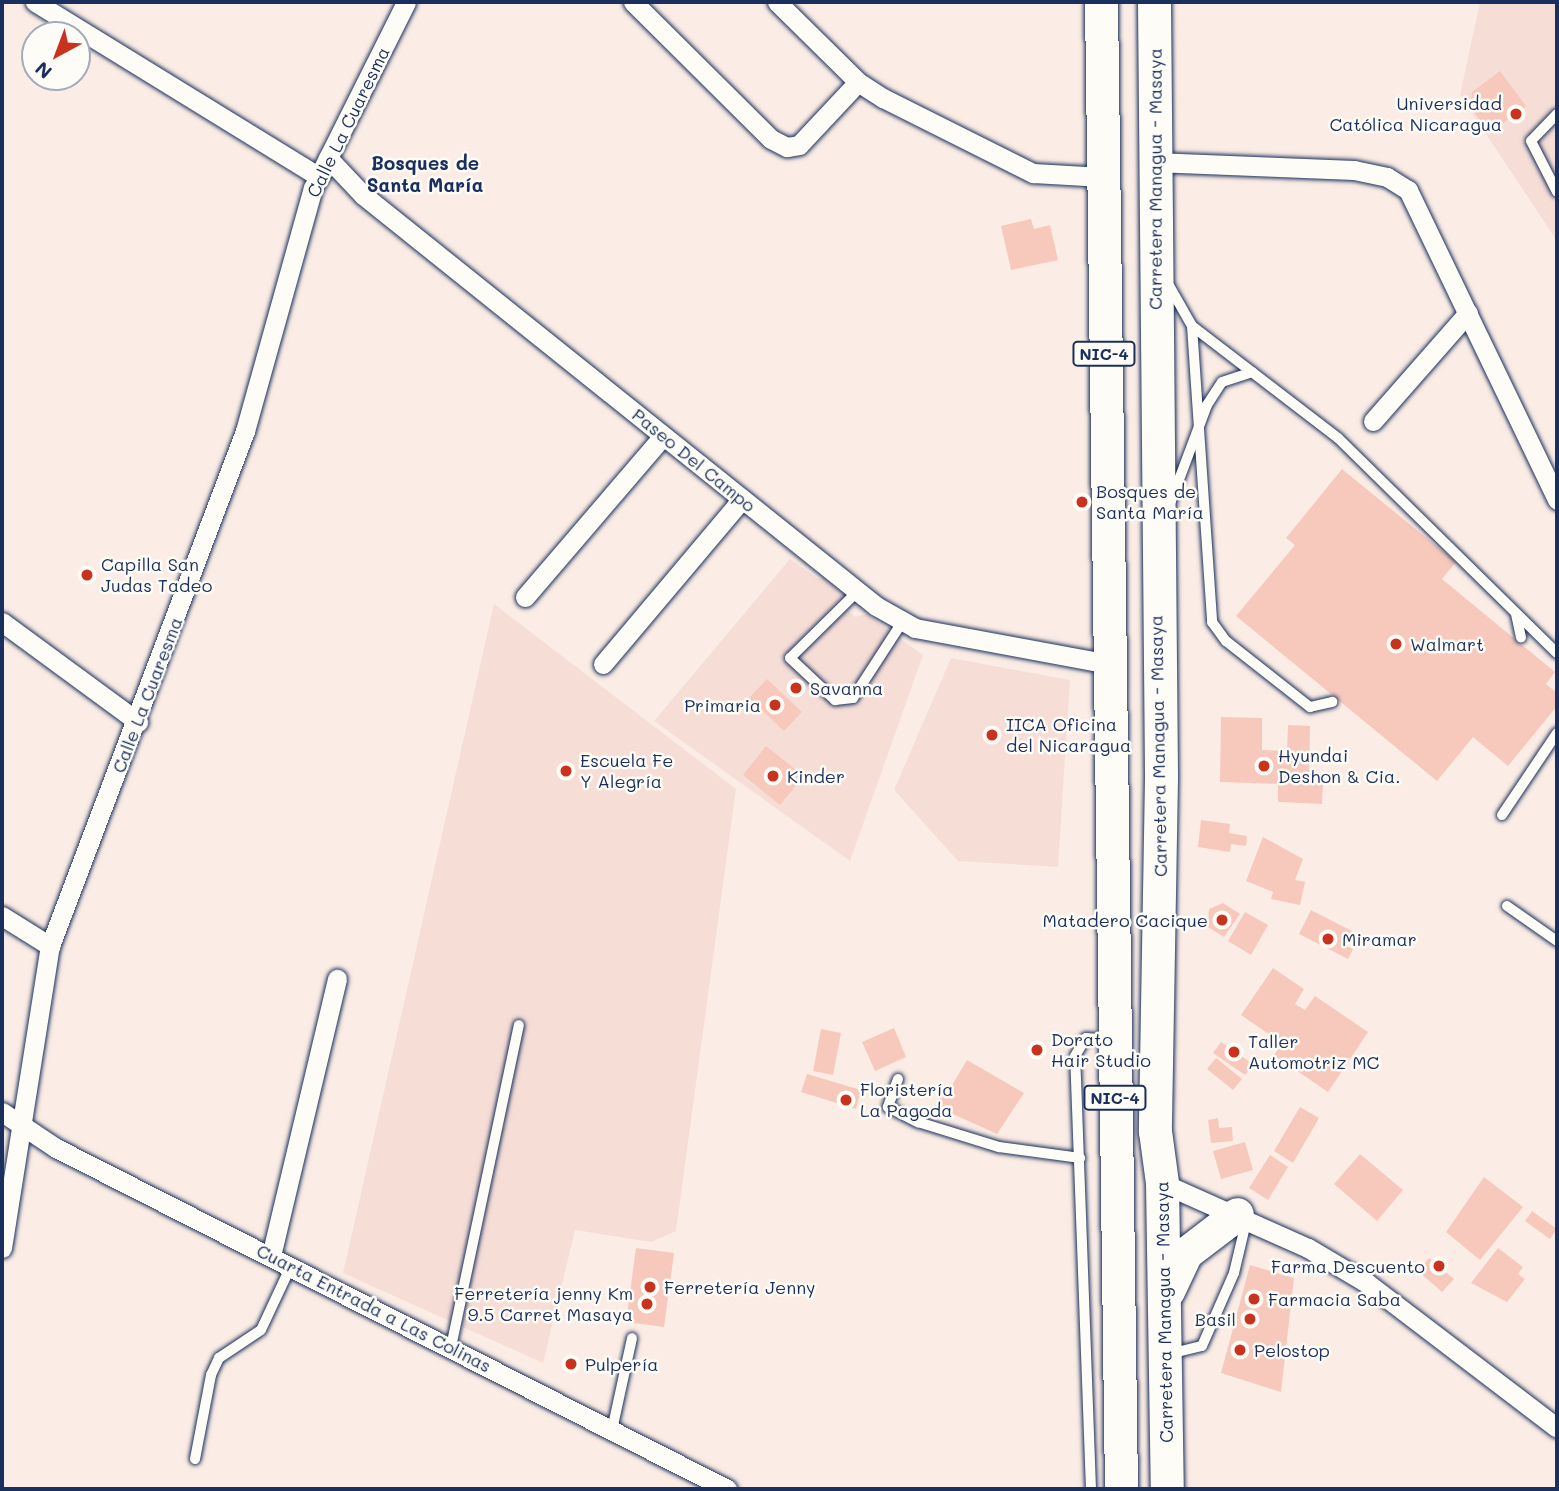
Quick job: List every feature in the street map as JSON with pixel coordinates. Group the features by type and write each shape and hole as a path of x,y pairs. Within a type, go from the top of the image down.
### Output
{"highway":[{"name":"NIC-4","path":"1101,2 1121,1489"},
{"name":"Carretera Managua - Masaya","path":"1154,2 1157,698 1160,778 1155,1131 1162,1182 1167,1489"},
{"path":"1110,707 1135,723 1157,698"},
{"path":"1110,774 1122,753 1132,749 1147,756 1160,778"},
{"path":"1114,1042 1122,1063 1125,1123 1139,1161 1162,1182 1140,1205 1120,1344"},
{"path":"1163,1311 1173,1272 1186,1253 1242,1216"}],"street":[{"path":"34,2 319,177"},
{"name":"Calle La Cuaresma","path":"2,1248 50,946 138,722 245,431 319,177 406,2"},
{"path":"633,2 771,139 787,147 799,145 858,82"},
{"path":"777,2 858,82 1033,173 1103,177"},
{"name":"Paseo Del Campo","path":"328,158 363,195 858,591 903,621 1064,659 1109,664"},
{"path":"1154,162 1354,170 1387,177 1408,190 1557,500"},
{"path":"1373,421 1468,313"},
{"path":"525,597 663,436"},
{"path":"603,664 742,499"},
{"path":"2,622 138,722"},
{"path":"2,916 50,946"},
{"path":"271,1256 337,979"},
{"name":"Cuarta Entrada a Las Colinas","path":"2,1112 23,1123 56,1148 727,1489"},
{"path":"1162,1182 1242,1216 1367,1283 1557,1428"}],"lane":[{"path":"1557,114 1531,141 1557,192"},
{"path":"1155,260 1192,326 1338,438 1557,653"},
{"path":"1192,326 1212,622 1226,641 1310,707 1332,702"},
{"path":"1156,538 1199,429 1222,382 1253,372"},
{"path":"858,591 790,658 835,700 853,698 903,621"},
{"path":"1516,614 1521,637"},
{"path":"1502,815 1557,733"},
{"path":"1507,906 1557,942"},
{"path":"451,1347 519,1024"},
{"path":"1091,1489 1075,1056 1086,1038 1114,1042"},
{"path":"898,1079 888,1107 918,1122 999,1147 1080,1158"},
{"path":"1165,1355 1202,1346 1234,1273 1242,1216"},
{"path":"195,1460 215,1367 261,1331 291,1266"},
{"path":"612,1430 632,1338"}],"shaded area":[{"name":"Universidad Católica Nicaragua","path":"1480,2 1557,2 1557,241 1460,95"},
{"name":"Savanna","path":"790,559 818,579 825,576 847,595 846,608 855,617 866,614 923,655 850,861 654,721"},
{"path":"494,604 736,789 676,1231 651,1242 575,1230 543,1363 343,1273"},
{"name":"IICA Oficina del Nicaragua","path":"951,658 1070,680 1058,867 958,861 894,790"}],"building":[{"path":"1500,71 1526,106 1490,133 1470,107 1472,92"},
{"path":"1031,219 1034,229 1050,225 1058,260 1011,270 1001,226"},
{"name":"Walmart","path":"1342,469 1456,562 1442,579 1555,672 1546,684 1557,693 1557,706 1508,766 1473,737 1437,781 1236,616 1295,545 1286,538"},
{"name":"Primaria","path":"767,679 802,712 784,731 749,698"},
{"name":"Hyundai Deshon & Cia.","path":"1221,717 1262,718 1262,750 1287,751 1288,725 1310,726 1309,782 1323,782 1322,804 1278,802 1278,784 1220,782"},
{"name":"Kinder","path":"766,746 804,776 780,805 743,775"},
{"path":"1201,820 1230,824 1229,833 1247,836 1246,846 1231,844 1230,852 1198,847"},
{"path":"1263,837 1303,859 1295,880 1305,882 1300,905 1271,899 1273,892 1246,881"},
{"name":"Matadero Cacique","path":"1223,903 1240,914 1224,937 1208,927 1209,909"},
{"name":"Miramar","path":"1311,910 1352,931 1344,945 1353,949 1348,959 1299,934"},
{"path":"1245,912 1268,925 1251,955 1228,941"},
{"path":"1273,968 1304,989 1295,1004 1305,1010 1315,996 1368,1032 1328,1092 1274,1055 1282,1043 1241,1015"},
{"path":"894,1028 906,1057 875,1071 862,1042"},
{"path":"821,1029 841,1033 833,1075 813,1071"},
{"path":"1221,1042 1253,1064 1245,1075 1213,1053"},
{"path":"1216,1058 1242,1079 1233,1090 1207,1069"},
{"path":"967,1060 1024,1093 997,1134 935,1106 945,1084 951,1087"},
{"path":"807,1074 861,1090 856,1109 801,1092"},
{"path":"1300,1107 1319,1118 1293,1163 1274,1151"},
{"path":"1218,1118 1219,1128 1232,1127 1233,1141 1211,1143 1208,1120"},
{"path":"1245,1142 1253,1170 1221,1179 1213,1151"},
{"path":"1360,1154 1403,1190 1377,1221 1334,1184"},
{"path":"1270,1155 1288,1167 1268,1200 1249,1188"},
{"path":"1484,1177 1523,1207 1480,1260 1446,1232"},
{"path":"1532,1211 1557,1229 1550,1239 1525,1221"},
{"name":"Ferretería Jenny","path":"636,1248 674,1253 664,1327 626,1322"},
{"path":"1498,1248 1523,1267 1518,1274 1525,1279 1507,1302 1471,1283"},
{"path":"1429,1258 1454,1279 1442,1292 1418,1271"},
{"path":"1250,1265 1294,1278 1281,1392 1221,1373"}],"place":[{"name":"Universidad Católica Nicaragua","path":"1516,114"},
{"name":"Bosques de Santa María","path":"1082,502"},
{"name":"Capilla San Judas Tadeo","path":"87,575"},
{"name":"Walmart","path":"1396,644"},
{"name":"Savanna","path":"796,688"},
{"name":"Primaria","path":"775,705"},
{"name":"IICA Oficina del Nicaragua","path":"992,735"},
{"name":"Hyundai Deshon & Cia.","path":"1264,766"},
{"name":"Escuela Fe Y Alegría","path":"566,771"},
{"name":"Kinder","path":"773,776"},
{"name":"Matadero Cacique","path":"1222,920"},
{"name":"Miramar","path":"1328,939"},
{"name":"Dorato Hair Studio","path":"1037,1050"},
{"name":"Taller Automotriz MC","path":"1234,1052"},
{"name":"Floristería La Pagoda","path":"846,1100"},
{"name":"Farma Descuento","path":"1439,1266"},
{"name":"Ferretería Jenny","path":"650,1287"},
{"name":"Farmacia Saba","path":"1254,1299"},
{"name":"Ferretería jenny Km 9.5 Carret Masaya","path":"647,1304"},
{"name":"Basil","path":"1250,1319"},
{"name":"Pelostop","path":"1240,1350"},
{"name":"Pulpería","path":"571,1364"}],"district":[{"name":"Bosques de Santa María","path":"425,174"}]}
